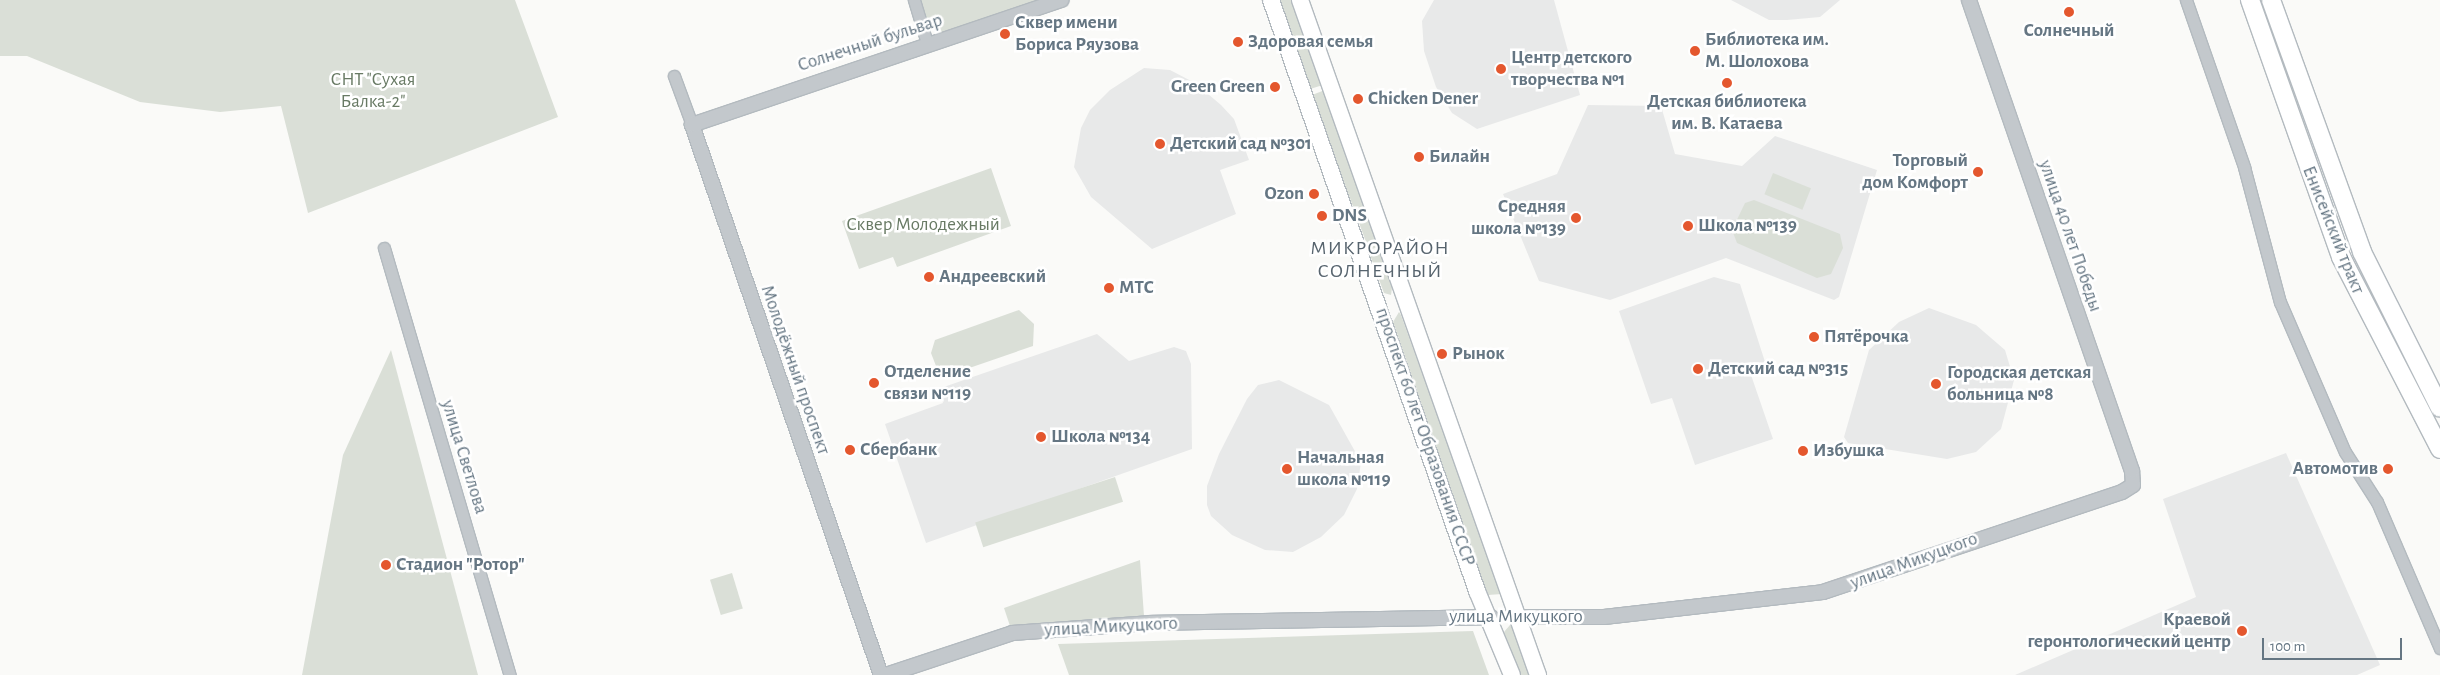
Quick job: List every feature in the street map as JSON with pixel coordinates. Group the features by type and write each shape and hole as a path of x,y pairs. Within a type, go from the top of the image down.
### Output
{"main road":[{"name":"проспект 60 лет Образования СССР","path":"1272,0 1382,309 1476,590 1491,617 1512,675"},
{"name":"проспект 60 лет Образования СССР","path":"1300,0 1404,302 1538,675"},
{"name":"Енисейский тракт","path":"2250,0 2341,257 2440,449"},
{"name":"Енисейский тракт","path":"2271,0 2362,252 2440,408"},
{"path":"1382,309 1404,302"},
{"name":"улица Микуцкого","path":"1491,617 1517,618"}],"street":[{"path":"914,0 927,43"},
{"name":"Солнечный бульвар","path":"692,126 927,43 1061,0"},
{"name":"улица 40 лет Победы","path":"1969,0 2132,471 2132,485"},
{"path":"2186,0 2244,167 2280,302 2345,452 2377,502 2440,648"},
{"name":"Молодёжный проспект","path":"674,76 881,675"},
{"name":"улица Светлова","path":"384,248 510,675"},
{"name":"улица Микуцкого","path":"1517,618 1604,617 1823,592 2122,492 2132,485"},
{"name":"улица Микуцкого","path":"886,675 1012,633 1152,623 1491,617"}],"shaded area":[{"name":"Центр детского творчества №1","path":"1434,0 1554,0 1580,95 1477,129 1452,113 1436,87 1424,51 1422,21"},
{"path":"1731,0 1840,0 1820,17 1769,20"},
{"name":"Детский сад №301","path":"1144,68 1170,70 1195,83 1221,105 1234,119 1249,160 1220,170 1236,214 1152,249 1091,197 1074,167 1081,128 1090,110 1110,90"},
{"name":"Школа №139","path":"1588,105 1661,106 1675,154 1742,166 1775,136 1877,170 1839,297 1834,300 1726,258 1610,300 1539,281 1503,194 1557,174"},
{"name":"Детский сад №315","path":"1714,277 1740,284 1766,365 1750,372 1773,439 1695,465 1672,398 1651,404 1619,311"},
{"name":"Городская детская больница №8","path":"1929,308 1976,325 2005,350 2014,380 2001,429 1976,452 1947,459 1848,443 1844,437 1869,350 1899,322"},
{"name":"Школа №134","path":"1097,334 1129,361 1174,347 1186,351 1191,364 1192,449 926,543 885,424 943,403 938,389"},
{"name":"Начальная школа №119","path":"1279,380 1329,405 1361,462 1357,489 1344,515 1321,537 1293,552 1265,550 1232,535 1211,516 1207,505 1207,486 1219,454 1247,399 1258,385"},
{"name":"Краевой геронтологический центр","path":"2286,453 2380,665 2357,675 2015,675 2196,597 2163,499"}],"green space":[{"name":"СНТ \"Сухая Балка-2\"","path":"0,0 515,0 558,117 308,213 281,106 220,112 140,102 27,56 0,56"},
{"path":"918,0 1042,0 940,34 928,26"},
{"path":"1278,0 1294,0 1323,85 1310,89"},
{"path":"1325,90 1378,247 1369,250 1312,95"},
{"name":"Сквер Молодежный","path":"991,168 1011,226 897,267 893,257 859,269 842,221"},
{"path":"1773,173 1811,188 1802,210 1764,194"},
{"path":"1754,200 1840,234 1843,248 1831,274 1817,278 1737,243 1732,230 1745,203"},
{"path":"1380,252 1392,288 1391,295 1384,293 1370,255"},
{"path":"1019,310 1034,324 1033,346 949,375 936,366 931,353 935,340"},
{"path":"1399,312 1502,594 1488,595 1486,591 1393,322"},
{"name":"Стадион \"Ротор\"","path":"391,350 478,675 302,675 343,455"},
{"path":"1115,477 1123,502 983,547 975,522"},
{"path":"1140,560 1144,616 1010,626 1004,608"},
{"path":"732,573 743,608 721,615 710,580"},
{"path":"1510,625 1513,627 1531,675 1520,675 1504,632"},
{"path":"1473,631 1489,675 1069,675 1058,644"}],"place":[{"name":"Солнечный","path":"2069,12"},
{"name":"Сквер имени Бориса Ряузова","path":"1005,34"},
{"name":"Здоровая семья","path":"1238,42"},
{"name":"Библиотека им. М. Шолохова","path":"1695,51"},
{"name":"Центр детского творчества №1","path":"1501,69"},
{"name":"Детская библиотека им. В. Катаева","path":"1727,83"},
{"name":"Green Green","path":"1275,87"},
{"name":"Chicken Dener","path":"1358,99"},
{"name":"Детский сад №301","path":"1160,144"},
{"name":"Билайн","path":"1419,157"},
{"name":"Торговый дом Комфорт","path":"1978,172"},
{"name":"Ozon","path":"1314,194"},
{"name":"DNS","path":"1322,216"},
{"name":"Средняя школа №139","path":"1576,218"},
{"name":"Школа №139","path":"1688,226"},
{"name":"Андреевский","path":"929,277"},
{"name":"МТС","path":"1109,288"},
{"name":"Пятёрочка","path":"1814,337"},
{"name":"Рынок","path":"1442,354"},
{"name":"Детский сад №315","path":"1698,369"},
{"name":"Отделение связи №119","path":"874,383"},
{"name":"Городская детская больница №8","path":"1936,384"},
{"name":"Школа №134","path":"1041,437"},
{"name":"Сбербанк","path":"850,450"},
{"name":"Избушка","path":"1803,451"},
{"name":"Начальная школа №119","path":"1287,469"},
{"name":"Автомотив","path":"2388,469"},
{"name":"Стадион \"Ротор\"","path":"386,565"},
{"name":"Краевой геронтологический центр","path":"2242,631"}],"district":[{"name":"МИКРОРАЙОН СОЛНЕЧНЫЙ","path":"1380,260"}]}
